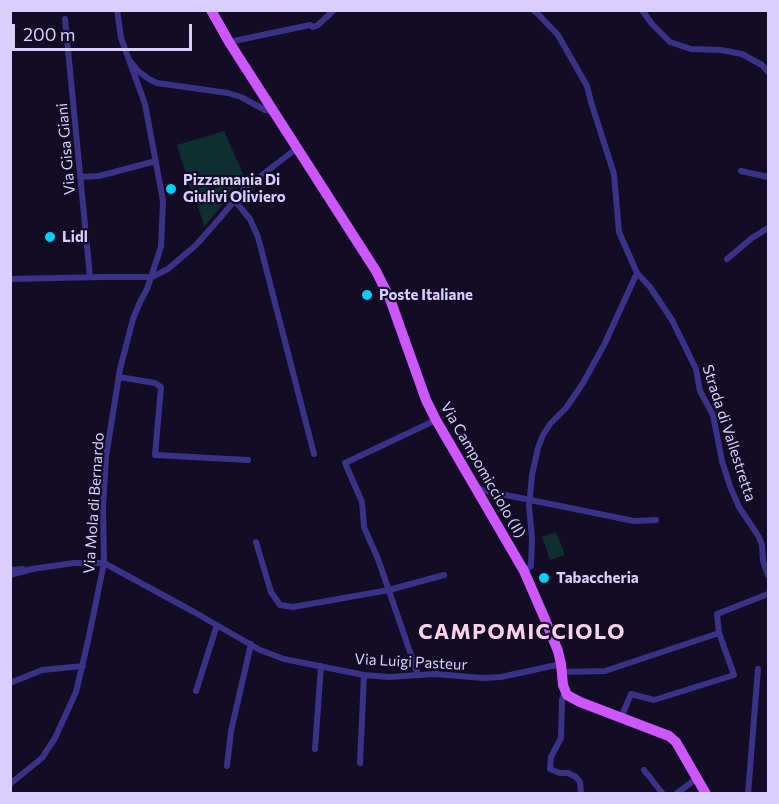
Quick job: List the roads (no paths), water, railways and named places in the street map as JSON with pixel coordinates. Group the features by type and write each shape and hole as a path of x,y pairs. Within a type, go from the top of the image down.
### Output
{"main road":[{"name":"Via Campomicciolo (II)","path":"211,10 382,283 402,331 426,400 524,571 558,651 565,691"},
{"path":"565,691 571,698 669,736 676,742 706,794"}],"street":[{"name":"Via Mola di Bernardo","path":"10,783 42,758 76,692 104,563 103,506 106,458 119,377 133,319 152,277 161,247 163,201 156,161 145,104 121,38 117,10"},
{"path":"229,42 310,25 318,26 334,10"},
{"name":"Strada di Vallestretta","path":"532,10 558,35 588,86 614,174 619,232 637,273 650,287 672,320 696,369 700,391 712,415 730,486 739,507 759,537 768,575"},
{"path":"642,10 670,42 692,49 722,50 742,54 762,65 768,72"},
{"name":"Via Gisa Giani","path":"65,19 90,277"},
{"path":"129,60 140,72 157,83 228,93 265,110 273,111"},
{"path":"10,279 152,277 168,269 196,245 244,189 297,148"},
{"path":"81,177 99,176 156,161"},
{"path":"741,171 768,177"},
{"path":"235,201 250,219 258,237 314,454"},
{"path":"727,259 768,228"},
{"path":"524,571 531,566 532,538 529,499 538,448 550,424 566,408 583,383 604,345 637,273"},
{"path":"119,377 155,383 161,387 155,455 248,460"},
{"path":"418,675 378,559 364,527 362,502 345,463 436,420"},
{"path":"476,489 634,521 656,520"},
{"path":"256,542 271,592 280,605 293,607 389,590 444,575"},
{"path":"10,570 74,563 104,563"},
{"name":"Via Luigi Pasteur","path":"104,563 260,650 284,658 364,675 389,677 435,674 483,678 561,668 604,670 719,633"},
{"path":"10,575 32,569"},
{"path":"621,718 631,694 654,700 734,675 719,633 717,614 768,594"},
{"path":"196,692 217,625"},
{"path":"227,766 231,731 250,644"},
{"path":"10,683 42,670 83,666"},
{"path":"315,749 321,666"},
{"path":"748,794 758,669"},
{"path":"360,763 364,675"},
{"path":"565,691 562,700 561,738 551,757 550,769 576,777 581,794"},
{"path":"644,770 663,794"},
{"path":"676,794 697,778"}],"place":[{"name":"Pizzamania Di Giulivi Oliviero","path":"171,189"},
{"name":"Lidl","path":"50,237"},
{"name":"Poste Italiane","path":"367,295"},
{"name":"Tabaccheria","path":"544,578"}],"district":[{"name":"CAMPOMICCIOLO","path":"522,632"}]}
